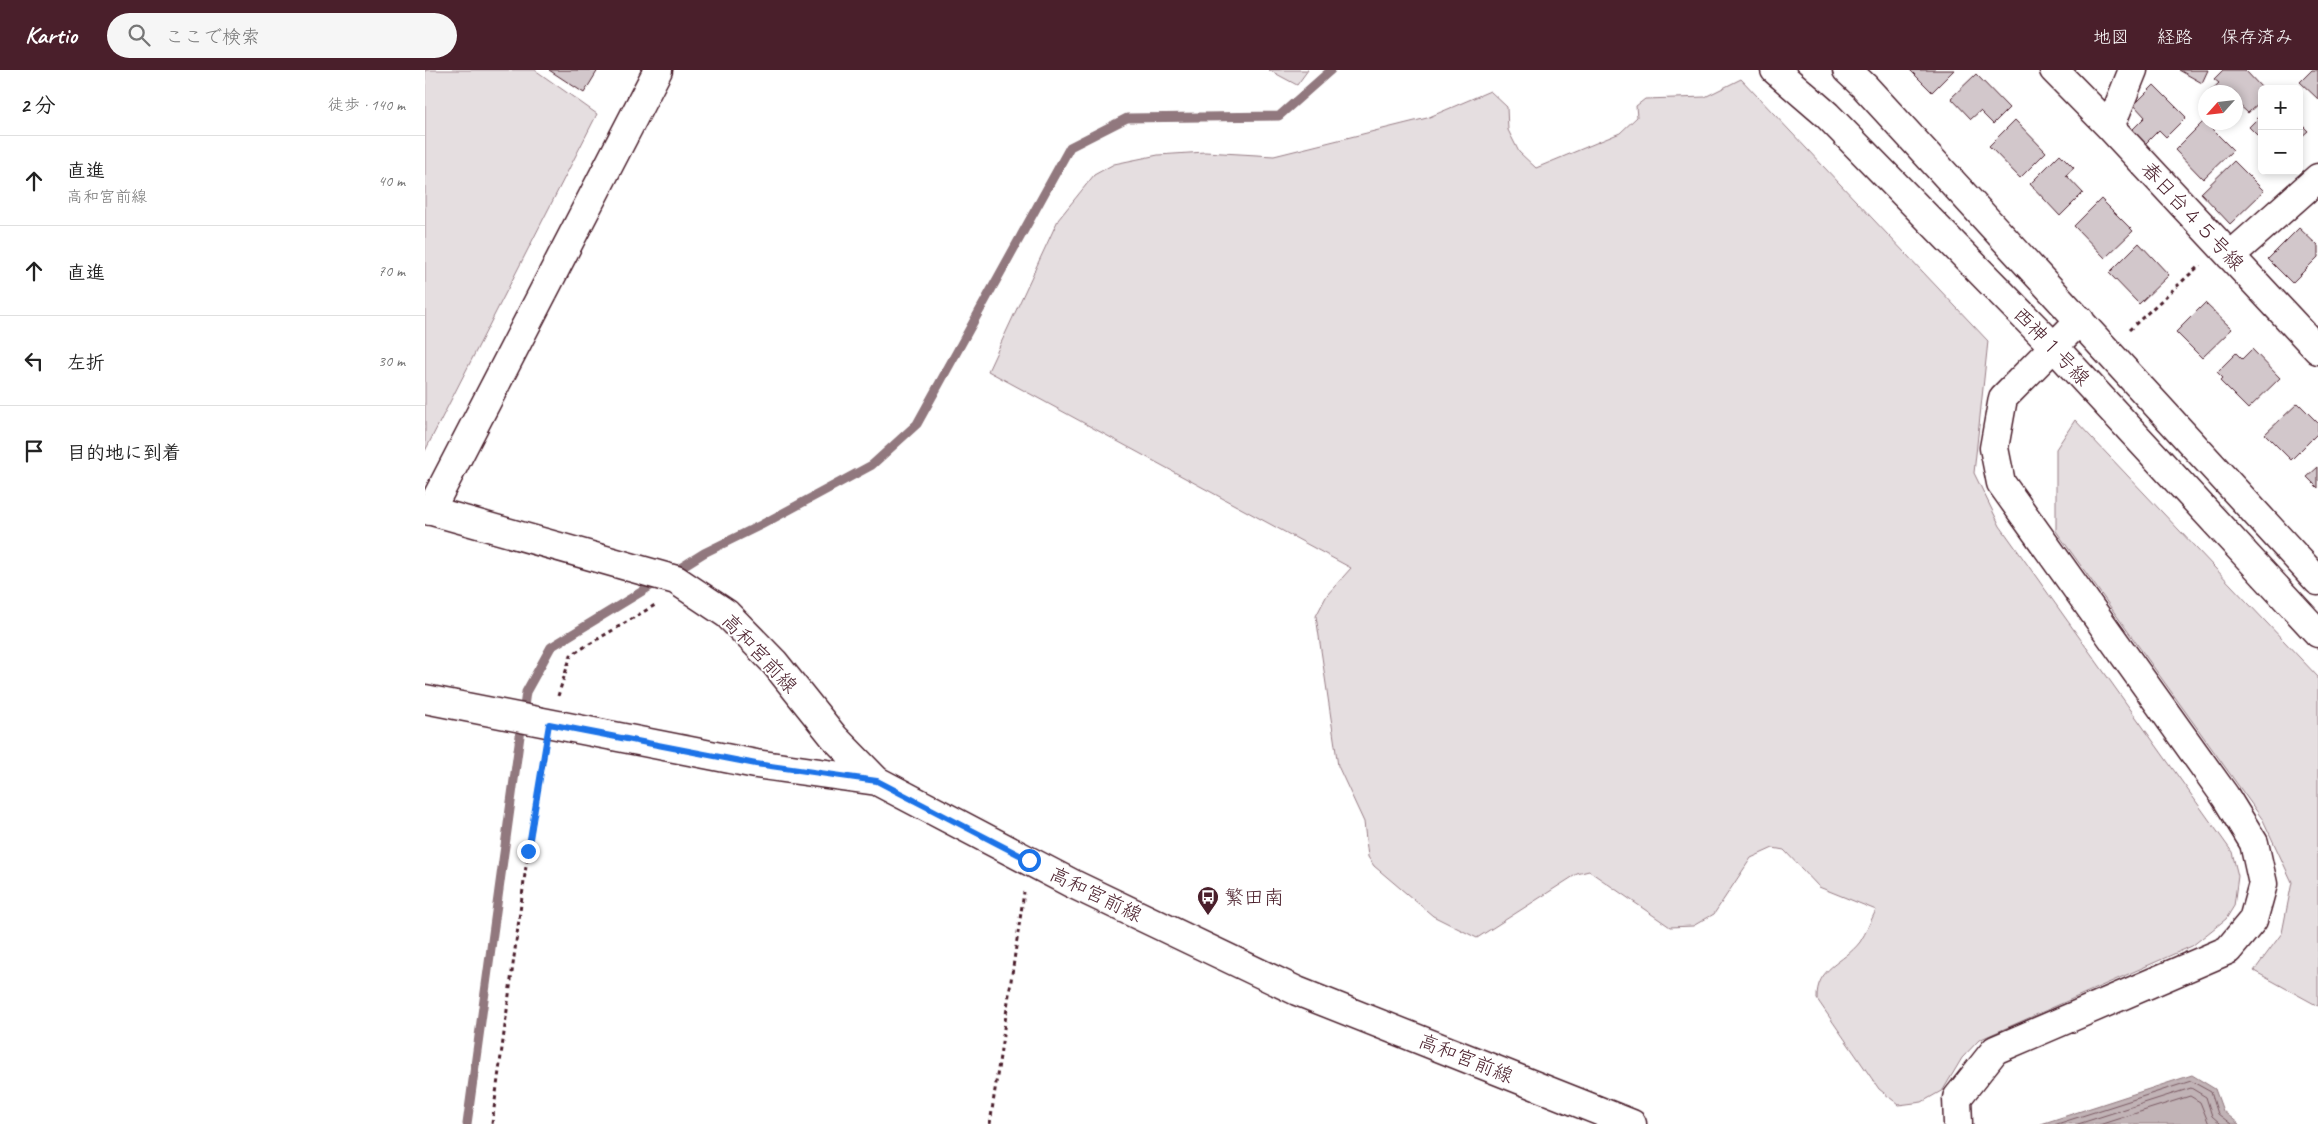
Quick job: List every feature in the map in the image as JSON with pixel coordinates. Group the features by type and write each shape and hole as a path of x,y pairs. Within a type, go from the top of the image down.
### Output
{"street":[{"path":"428,510 658,70"},
{"name":"西神１号線","path":"1775,70 1827,115 2054,347 2318,633"},
{"name":"西神１号線","path":"1847,70 1865,87 2080,320 2318,581"},
{"name":"春日台４５号線","path":"2054,70 2110,127 2318,350"},
{"path":"2110,127 2133,70"},
{"path":"2225,251 2318,178"},
{"path":"1958,1124 1957,1098 1995,1050 2228,950 2253,920 2263,884 2254,843 2225,796 2001,483 1994,448 2003,398 2080,320"},
{"name":"高和宮前線","path":"428,510 647,572 680,584 727,614 774,662 834,737 877,781 1073,884 1297,991 1631,1124"},
{"path":"425,699 756,764 877,781"}],"path":[{"path":"2107,350 2225,251"},
{"path":"492,1124 528,851 531,720 571,655 680,584"},
{"path":"990,1124 1029,860"}],"shaded area":[{"path":"425,70 535,70 597,114 425,451"},
{"path":"1269,70 1308,70 1297,85"},
{"path":"1741,79 1988,341 1974,473 2000,526 2232,852 2238,876 2234,906 2226,919 2192,946 1979,1040 1962,1058 1943,1090 1922,1102 1899,1105 1879,1089 1817,999 1821,980 1832,967 1860,942 1876,910 1819,887 1784,850 1773,848 1751,858 1714,914 1693,926 1670,927 1589,871 1577,874 1477,938 1433,916 1374,866 1368,857 1364,822 1338,766 1316,616 1327,595 1351,568 988,371 1058,220 1094,175 1114,164 1158,155 1205,152 1274,156 1427,118 1490,91 1507,107 1508,130 1519,152 1536,168 1620,133 1637,117 1636,106 1645,99 1705,97"},
{"path":"2075,420 2318,677 2318,1006 2254,971 2282,933 2292,882 2263,820 2056,531 2056,449"}],"water":[{"path":"2192,1075 2215,1089 2223,1111 2239,1124 2041,1124"}],"building":[{"path":"549,70 598,70 584,93"},
{"path":"1910,70 1954,70 1932,92"},
{"path":"2179,70 2208,70 2202,83"},
{"path":"2223,70 2245,70 2259,85 2258,104 2248,113 2243,108 2243,85 2217,85 2219,83 2214,79"},
{"path":"2312,70 2318,70 2318,99 2300,82"},
{"path":"1976,74 2009,108 1993,124 1980,111 1971,119 1951,98"},
{"path":"2154,85 2186,117 2166,137 2159,130 2144,145 2131,131 2145,117 2134,105"},
{"path":"2258,118 2258,136 2249,127"},
{"path":"2015,120 2046,152 2020,178 1989,146"},
{"path":"2303,126 2308,131 2303,135"},
{"path":"2198,127 2198,130 2213,130 2233,150 2203,179 2175,150"},
{"path":"2060,154 2074,168 2066,175 2083,193 2060,216 2030,184"},
{"path":"2234,161 2264,191 2230,224 2201,193"},
{"path":"2101,199 2133,231 2105,258 2074,226"},
{"path":"2299,228 2318,246 2318,257 2292,283 2268,259"},
{"path":"2139,243 2169,275 2139,304 2109,273"},
{"path":"2205,303 2232,329 2202,358 2176,332"},
{"path":"2252,349 2280,378 2248,409 2220,381 2223,378 2217,372 2236,353 2242,359"},
{"path":"2298,403 2318,423 2318,433 2291,460 2265,434"},
{"path":"2318,467 2318,488 2307,477"}],"waterway":[{"path":"672,573 704,553 761,525 872,465 917,424 1070,147 1127,118 1279,116 1331,70"},
{"path":"467,1124 526,692 551,647 659,581"}],"place":[{"name":"繁田南","path":"1208,916"}],"route":[{"path":"528,851 542,778 549,724 756,764 877,781 1029,860"}]}
